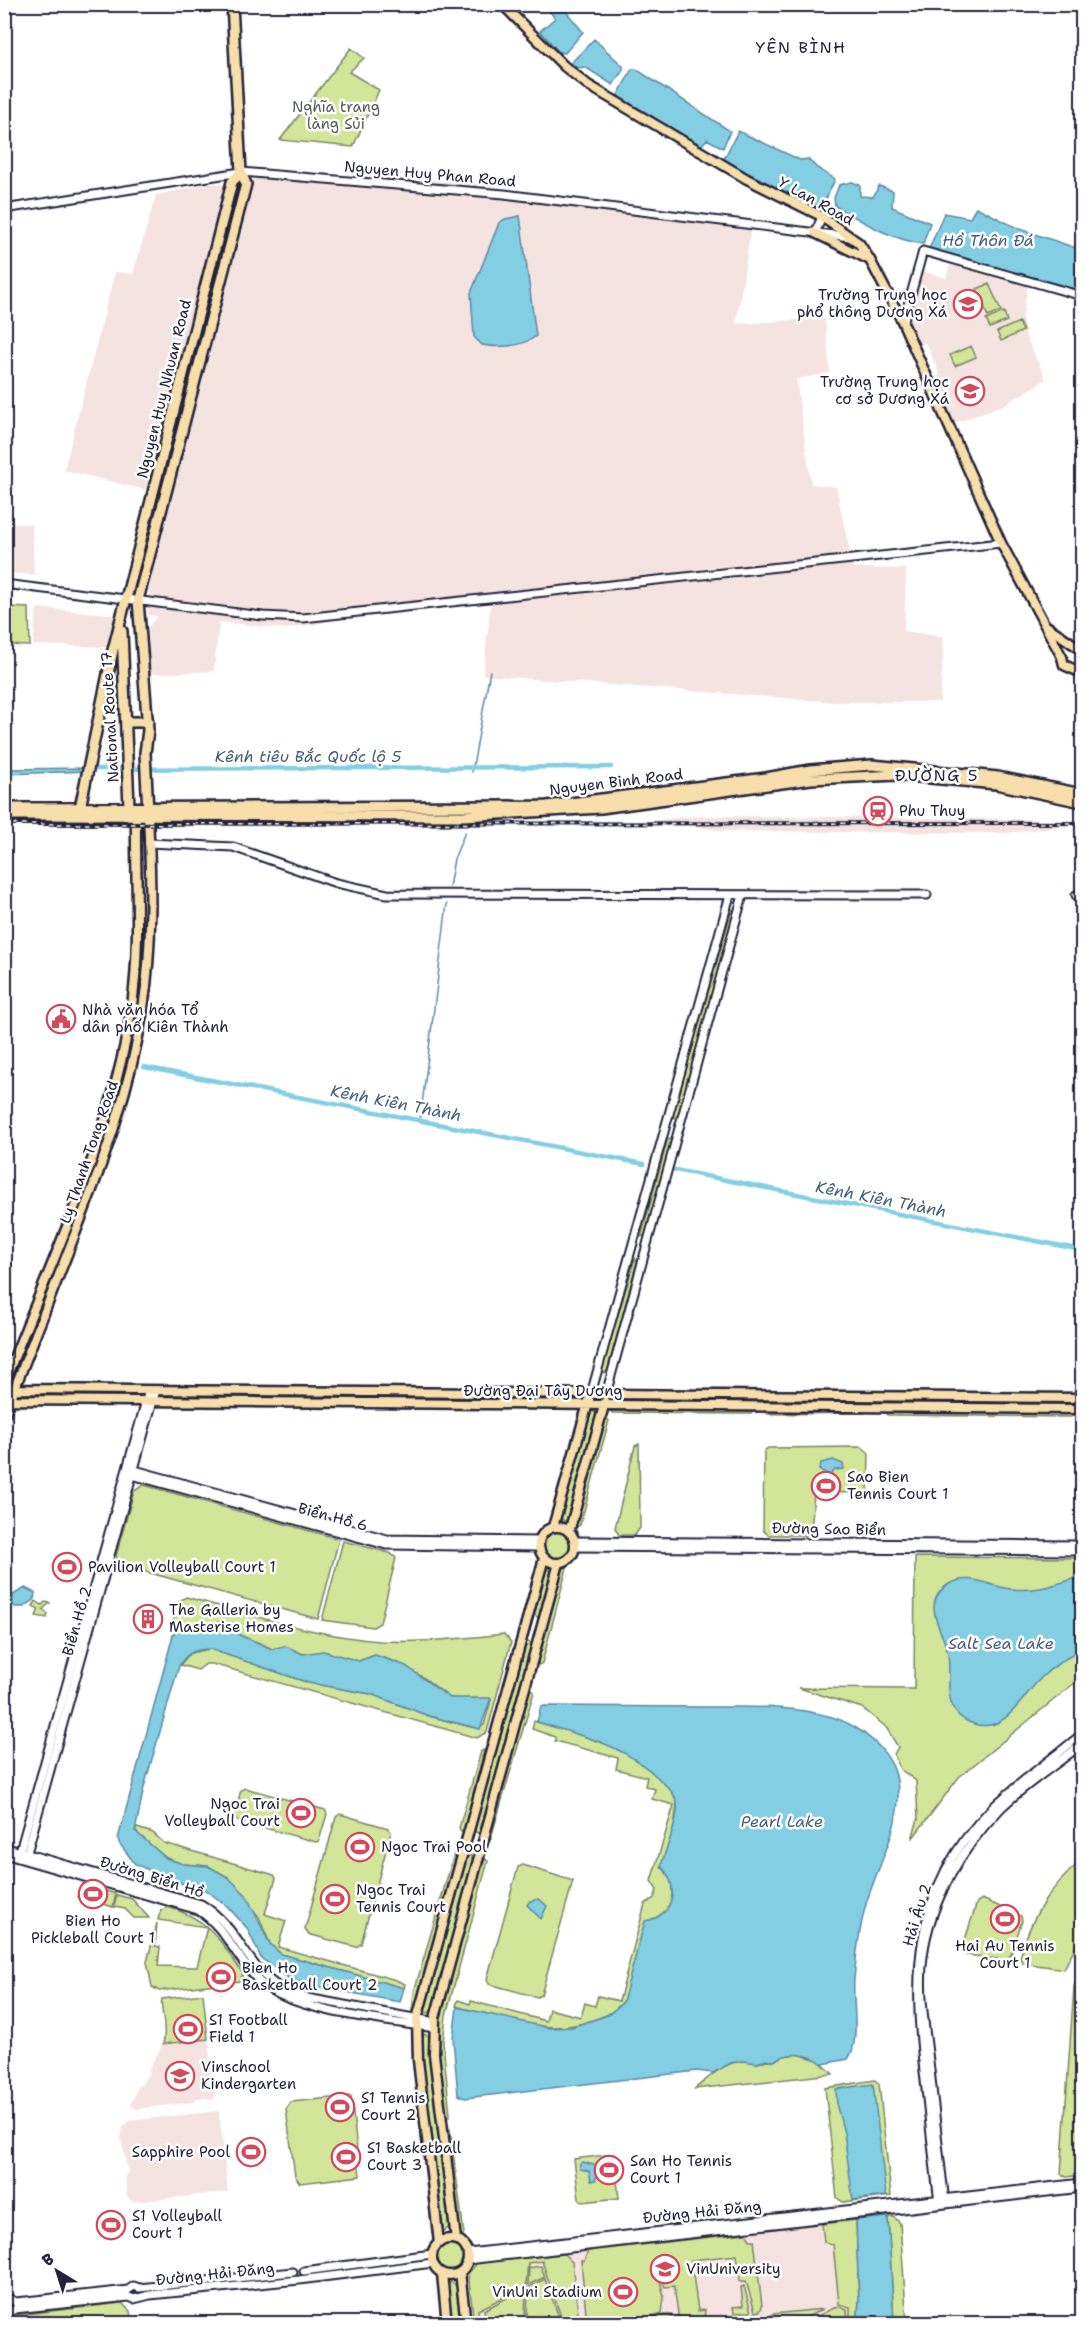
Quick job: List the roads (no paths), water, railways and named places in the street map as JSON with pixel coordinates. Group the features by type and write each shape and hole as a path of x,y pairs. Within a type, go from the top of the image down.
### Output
{"highway":[{"name":"Nguyen Huy Nhuan Road","path":"138,600 246,184 241,172 232,4"},
{"name":"Nguyen Huy Nhuan Road","path":"122,616 232,182 241,172"},
{"path":"176,404 188,407"},
{"path":"4,815 148,810 145,764 148,722 138,600"},
{"path":"80,808 88,762 122,616"},
{"name":"National Route 17","path":"122,616 128,780 133,811"},
{"path":"126,722 148,722"},
{"name":"Nguyen Binh Road","path":"148,810 547,806 766,778 810,770 872,765 998,777 1083,794"},
{"name":"Nguyen Binh Road","path":"148,810 463,816 601,808 811,779 897,775 966,780 1083,802"},
{"path":"463,816 464,806"},
{"path":"4,808 133,811"}],"main road":[{"name":"Y Lan Road","path":"502,4 588,85 747,179 822,217 853,238 870,260 903,323 1001,543 1042,623 1066,668 1081,670"},
{"path":"815,233 870,260"},
{"name":"Y Lan Road","path":"1042,623 1078,648"},
{"path":"1062,657 1066,650 1078,648"},
{"name":"Ly Thanh Tong Road","path":"4,1416 7,1395 15,1389 121,1111 138,1037 148,971 151,909 148,810"},
{"name":"Ly Thanh Tong Road","path":"4,1383 96,1148 115,1085 128,1029 136,970 139,908 133,811"},
{"path":"139,908 151,909"},
{"path":"96,1148 107,1151"},
{"name":"Đường Đại Tây Dương","path":"15,1389 1083,1398"},
{"path":"553,1527 591,1394"},
{"path":"569,1532 606,1394"},
{"name":"Đường Đại Tây Dương","path":"7,1395 149,1401 1083,1409"},
{"path":"447,2324 442,2274 433,2259 439,2243 418,2060 417,2022 544,1558 539,1544 543,1533 553,1527 562,1527 569,1532 575,1544 568,1559 559,1563 544,1558"},
{"path":"456,2240 434,2025 559,1563"},
{"path":"439,2243 448,2239 456,2240 464,2246 468,2256 460,2272 466,2324"},
{"path":"442,2274 460,2272"}],"street":[{"name":"Nguyen Huy Phan Road","path":"4,209 241,172 504,194 853,238"},
{"path":"815,233 822,217"},
{"path":"903,323 924,251 1083,296"},
{"path":"4,584 263,616 338,616 1001,543"},
{"path":"149,843 233,847 336,883 387,894 927,895"},
{"path":"591,1394 730,895"},
{"path":"606,1394 743,895"},
{"path":"666,1126 678,1130"},
{"path":"632,1247 644,1251"},
{"name":"Biển Hồ 2","path":"23,1856 152,1390"},
{"name":"Biển Hồ 6","path":"130,1472 385,1539 539,1544"},
{"name":"Đường Sao Biển","path":"575,1544 1022,1548 1083,1551"},
{"name":"Đường Sao Biển","path":"1022,1548 1083,1545"},
{"name":"Hải Âu 2","path":"942,2201 916,1998 918,1955 925,1927 935,1895 953,1859 990,1810 1083,1734"},
{"name":"Hải Âu 2","path":"942,2201 923,2013 923,1956 932,1922 941,1896 959,1861 987,1823 1003,1806 1083,1744"},
{"name":"Đường Biển Hồ","path":"4,1847 23,1856"},
{"name":"Đường Biển Hồ","path":"4,1854 23,1856 201,1905 225,1924 263,1976 274,1986 293,1994 434,2025"},
{"path":"942,2201 1083,2183"},
{"path":"942,2201 1083,2188"},
{"name":"Đường Hải Đăng","path":"573,2243 902,2209 942,2201"},
{"name":"Đường Hải Đăng","path":"468,2256 942,2201"},
{"name":"Đường Hải Đăng","path":"139,2292 433,2259"},
{"path":"4,2310 10,2312 15,2305 128,2293 133,2286 139,2292 134,2299 128,2293"},
{"path":"4,2301 10,2299 15,2305"}],"water":[{"path":"560,4 583,32 565,53 559,52 540,31 555,18 544,5"},
{"path":"594,39 623,66 623,70 613,85 585,67 577,68 571,63"},
{"path":"632,69 636,69 730,131 723,148 707,139 700,147 618,101 618,95"},
{"path":"738,131 800,160 808,159 817,168 835,179 823,206 819,209 814,208 754,181 723,161"},
{"path":"852,182 860,185 860,196 873,197 879,186 893,191 892,207 930,223 923,244 888,234 835,206 834,198 839,185"},
{"name":"Hồ Thôn Đá","path":"976,207 1017,228 1082,250 1082,291 932,252 930,247 944,213 970,218"},
{"path":"520,216 536,336 531,340 510,346 482,345 474,337 471,293 499,223 505,219"},
{"path":"91,768 90,771 5,774 5,769"},
{"path":"833,1460 843,1464 844,1469 835,1470 830,1475 819,1470 821,1463"},
{"name":"Salt Sea Lake","path":"1082,1577 1082,1650 1060,1662 1046,1674 1004,1719 985,1726 963,1719 951,1704 948,1654 935,1618 935,1600 940,1592 949,1584 965,1579 1022,1590 1040,1588"},
{"path":"25,1588 35,1593 34,1600 24,1607 15,1607 12,1603 13,1595"},
{"path":"220,1622 239,1635 272,1649 285,1646 303,1654 323,1651 359,1661 375,1655 406,1666 450,1698 491,1698 480,1729 429,1716 371,1694 309,1683 210,1649 190,1653 178,1669 144,1787 135,1831 166,1858 183,1864 208,1866 228,1877 246,1895 270,1944 281,1954 404,1988 400,2002 303,1984 288,1978 261,1958 247,1928 226,1905 205,1890 171,1880 135,1864 119,1843 118,1839 173,1635 178,1627"},
{"name":"Pearl Lake","path":"541,1706 753,1707 801,1710 832,1717 853,1726 882,1750 894,1770 898,1798 893,1830 870,1892 861,1926 854,1980 855,2033 852,2052 848,2059 823,2064 806,2056 793,2054 774,2061 766,2059 758,2063 743,2061 731,2063 713,2073 697,2071 465,2098 458,2095 453,2038 457,2007 550,2028 571,2027 608,2015 623,2002 645,1921 663,1913 671,1899 671,1882 661,1866 676,1819 677,1803 673,1794 648,1769 619,1750 587,1737 537,1722"},
{"path":"539,1899 547,1906 541,1919 527,1905 530,1901"},
{"path":"873,2084 886,2196 853,2200 836,2089"},
{"path":"583,2162 597,2166 596,2180 591,2181 589,2171 580,2169 580,2164"},
{"path":"888,2217 894,2323 857,2323 859,2302 856,2220"}],"waterway":[{"path":"472,772 490,671"},
{"name":"Kênh tiêu Bắc Quốc lộ 5","path":"88,769 611,767"},
{"path":"449,887 454,859 465,832"},
{"path":"420,1121 447,904"},
{"name":"Kênh Kiên Thành","path":"144,1067 644,1164"},
{"name":"Kênh Kiên Thành","path":"675,1170 1082,1250"}],"railway":[{"path":"4,824 1082,823"}],"place":[{"name":"Trường Trung học phổ thông Dương Xá","path":"968,304"},
{"name":"Trường Trung học cơ sở Dương Xá","path":"970,391"},
{"name":"Phu Thuy","path":"878,811"},
{"name":"Nhà văn hóa Tổ dân phố Kiên Thành","path":"61,1019"},
{"name":"Sao Bien Tennis Court 1","path":"826,1486"},
{"name":"Pavilion Volleyball Court 1","path":"67,1567"},
{"name":"The Galleria by Masterise Homes","path":"148,1619"},
{"name":"Ngoc Trai Volleyball Court","path":"301,1813"},
{"name":"Ngoc Trai Pool","path":"360,1847"},
{"name":"Bien Ho Pickleball Court 1","path":"93,1894"},
{"name":"Ngoc Trai Tennis Court","path":"335,1899"},
{"name":"Hai Au Tennis Court 1","path":"1005,1919"},
{"name":"Bien Ho Basketball Court 2","path":"221,1977"},
{"name":"S1 Football Field 1","path":"188,2029"},
{"name":"Vinschool Kindergarten","path":"180,2076"},
{"name":"S1 Tennis Court 2","path":"340,2107"},
{"name":"Sapphire Pool","path":"251,2152"},
{"name":"S1 Basketball Court 3","path":"346,2157"},
{"name":"San Ho Tennis Court 1","path":"609,2170"},
{"name":"S1 Volleyball Court 1","path":"111,2225"},
{"name":"VinUniversity","path":"665,2269"},
{"name":"VinUni Stadium","path":"623,2292"}],"district":[{"name":"YÊN BÌNH","path":"801,47"},
{"name":"ĐƯỜNG 5","path":"937,775"}],"park label":[{"name":"Nghĩa trang làng Sủi","path":"336,116"}]}
